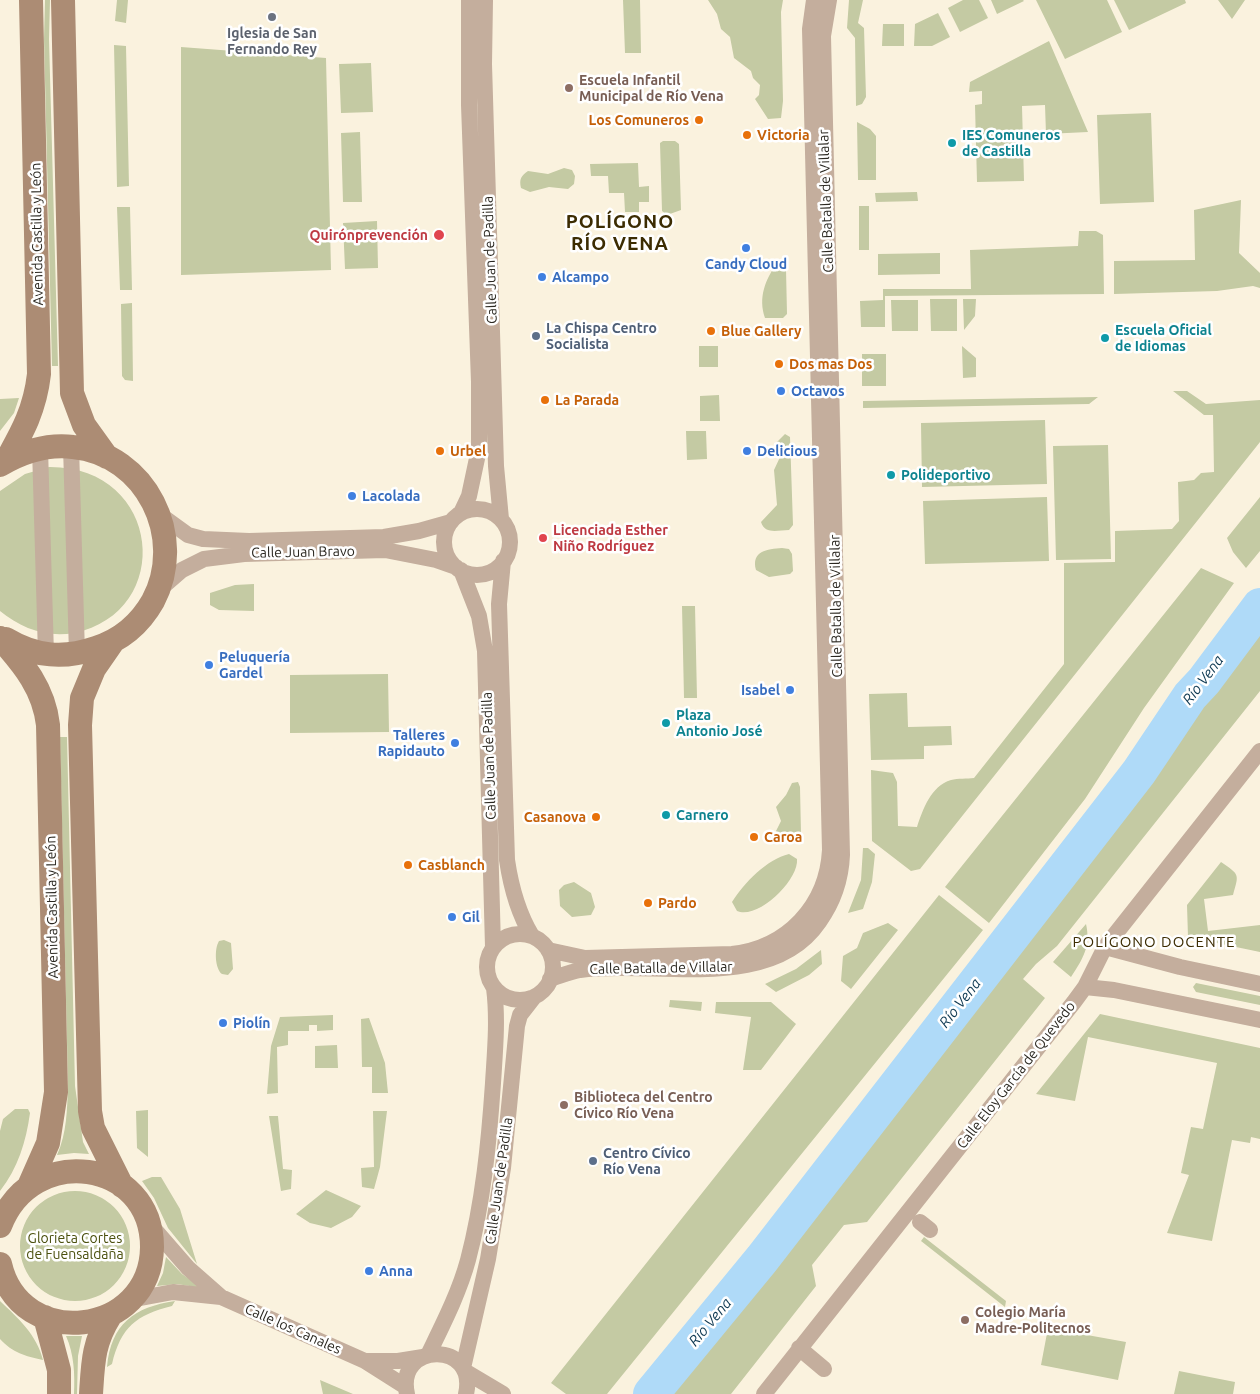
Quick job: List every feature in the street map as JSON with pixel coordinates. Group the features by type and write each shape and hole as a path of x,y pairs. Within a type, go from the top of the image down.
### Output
{"main road":[{"name":"Avenida Castilla y León","path":"3,463 30,416 37,398 39,374 31,0"},
{"path":"63,0 72,392 84,425 107,457"},
{"path":"3,463 40,448 71,446 107,457 129,471 141,484 159,514 165,548 165,565 158,590 147,611 131,629 112,643 94,669 82,698 80,725 89,1102 93,1128 122,1186 140,1206 148,1222 152,1241 151,1260 145,1279 130,1300 110,1316 99,1334 94,1350 91,1394"},
{"name":"Avenida Castilla y León","path":"0,637 30,674 42,695 48,725 56,1092 48,1143 29,1186"},
{"path":"0,637 22,649 46,655 77,654 112,643"},
{"path":"2,1216 29,1186 51,1174 76,1171 100,1175 122,1186"},
{"path":"0,1264 9,1295 44,1318 77,1324 110,1316"},
{"path":"44,1318 59,1370 59,1394"}],"street":[{"name":"Calle Juan de Padilla","path":"456,517 469,496 479,449 469,105 469,0"},
{"name":"Calle Juan de Padilla","path":"485,0 484,64 496,466 501,519"},
{"name":"Calle Batalla de Villalar","path":"548,950 585,958 732,954 751,951 768,945 795,927 813,904 827,876 830,850 810,29 814,0"},
{"name":"Calle Batalla de Villalar","path":"550,979 586,970 730,967 764,962 793,948 813,931 826,912 838,885 842,855 823,36 829,0"},
{"path":"71,446 77,654"},
{"path":"40,448 46,655"},
{"path":"472,509 482,509 501,519 510,537 508,553 503,562 489,572 480,574 458,568 447,554 445,546 446,532 456,517 472,509"},
{"name":"Calle Juan Bravo","path":"159,514 188,535 203,539 249,540 384,537 419,531 456,517"},
{"name":"Calle Juan Bravo","path":"158,590 182,570 204,559 244,554 385,550 419,556 458,568"},
{"name":"Calle Juan de Padilla","path":"503,562 499,604 507,860 522,920 532,936"},
{"name":"Calle Juan de Padilla","path":"458,568 479,616 485,651 493,947"},
{"name":"Calle Eloy García de Quevedo","path":"764,1394 1084,987 1105,947 1260,751"},
{"path":"514,934 532,936 548,950 553,965 550,979 544,990 534,997 513,999 494,988 487,971 488,959 493,947 504,938 514,934"},
{"path":"1105,947 1180,967 1260,984"},
{"path":"1084,987 1114,990 1260,1020"},
{"name":"Calle Juan de Padilla","path":"407,1392 408,1373 426,1356 458,1290 468,1260 476,1219 490,1119 497,1011 494,988"},
{"name":"Calle Juan de Padilla","path":"466,1394 464,1370 488,1259 500,1187 517,1026 520,1015 534,997"},
{"name":"Calle los Canales","path":"148,1222 188,1268 221,1297 365,1362 407,1392"},
{"name":"Calle los Canales","path":"130,1300 173,1292 221,1297"},
{"path":"799,1348 824,1369"},
{"path":"426,1356 448,1356 464,1370 503,1394"},
{"name":"Calle los Canales","path":"365,1362 398,1361 426,1356"}],"green space":[{"path":"45,0 50,0 49,39 58,366 52,366 44,39"},
{"path":"117,0 128,0 126,23 115,21"},
{"path":"623,0 640,0 641,53 625,53"},
{"path":"708,0 783,0 781,12 783,101 781,118 768,119 755,99 759,95 760,85 753,78 751,71 734,58 730,37 721,29 717,14"},
{"path":"849,0 863,0 858,23 864,28 866,97 862,104 856,106 855,38 847,28"},
{"path":"963,0 979,0 988,18 960,32 948,8"},
{"path":"991,0 1023,0 1024,1 997,14"},
{"path":"1036,0 1107,0 1122,32 1065,59"},
{"path":"1114,0 1185,0 1186,3 1129,30"},
{"path":"1218,0 1245,0 1232,19"},
{"path":"938,13 950,37 932,46 914,46 915,24"},
{"path":"883,24 904,24 904,46 882,46"},
{"path":"1049,41 1088,132 1046,134 1045,105 1022,106 1024,181 977,182 975,105 982,104 982,91 969,92 970,82"},
{"path":"114,45 126,46 129,186 117,187"},
{"path":"181,47 326,58 331,270 181,275"},
{"path":"371,63 373,112 341,113 339,64"},
{"path":"1151,113 1154,202 1100,204 1097,115"},
{"path":"857,122 870,129 876,136 876,180 858,180"},
{"path":"360,132 362,202 343,202 341,133"},
{"path":"663,141 675,141 679,144 681,210 667,215 662,211 660,143"},
{"path":"638,163 639,187 649,186 649,202 639,202 639,212 625,212 624,193 609,193 608,176 591,176 590,164"},
{"path":"564,168 572,170 575,176 574,184 568,189 549,187 530,192 521,188 521,178 528,171 548,174"},
{"path":"917,192 918,201 876,202 875,193"},
{"path":"1241,200 1239,253 1260,273 1260,288 1253,286 1217,291 1114,294 1114,261 1195,260 1194,210"},
{"path":"859,206 869,206 869,250 859,250"},
{"path":"117,207 130,207 132,290 120,290"},
{"path":"377,221 378,268 345,269 343,223"},
{"path":"1079,231 1096,231 1103,235 1104,294 885,296 885,327 861,327 860,301 883,300 883,289 971,289 970,250 1078,246"},
{"path":"940,253 940,274 878,275 878,254"},
{"path":"781,262 786,269 787,314 783,318 765,318 762,303 764,289 773,269 777,263"},
{"path":"930,299 957,299 957,331 931,331"},
{"path":"963,299 976,299 975,316 964,330"},
{"path":"891,300 918,300 918,331 892,331"},
{"path":"132,303 133,381 125,380 122,376 121,304"},
{"path":"699,346 718,346 718,367 699,367"},
{"path":"962,346 976,358 976,377 963,378"},
{"path":"862,354 886,354 886,386 862,386"},
{"path":"1173,391 1187,391 1206,404 1260,400 1260,442 920,869 911,871 872,841 871,770 893,773 897,782 898,826 917,827 925,806 938,787 951,780 974,778 1064,664 1064,563 1115,562 1115,531 1172,529 1179,521 1178,482 1194,480 1201,473 1214,472 1213,415 1204,415"},
{"path":"719,395 720,421 700,421 700,396"},
{"path":"1098,397 1089,404 863,408 863,401"},
{"path":"19,398 14,413 0,431 0,399"},
{"path":"1045,420 1047,484 922,487 921,423"},
{"path":"686,431 706,431 707,459 687,460"},
{"path":"785,434 790,437 793,525 789,530 772,531 766,529 761,522 777,505 774,470 781,455 777,442"},
{"path":"1108,445 1111,559 1056,560 1053,446"},
{"path":"49,467 87,473 115,490 133,514 142,542 141,571 129,598 107,620 74,633 44,633 25,627 0,611 0,491 25,474"},
{"path":"1047,497 1049,561 925,564 923,501"},
{"path":"1260,497 1260,551 1246,568 1233,552 1227,538"},
{"path":"789,549 792,554 793,571 790,574 769,577 756,570 755,564 758,555 766,550"},
{"path":"1201,568 1234,583 1144,708 1085,799 989,923 945,887"},
{"path":"254,584 254,611 219,610 210,605 210,593 235,585"},
{"path":"682,606 695,606 697,698 684,698"},
{"path":"1260,629 1260,691 1057,946 1036,964 1023,979 1045,998 867,1222 844,1225 812,1265 816,1286 731,1394 670,1394 851,1167 1062,895 1066,881 1079,858"},
{"path":"388,674 389,732 290,733 290,675"},
{"path":"907,693 908,727 951,726 952,745 924,746 924,759 871,760 869,694"},
{"path":"60,737 67,737 75,1086 83,1142 89,1154 57,1155 65,1130 68,1086"},
{"path":"798,782 800,787 801,834 798,840 781,841 776,831 781,821 776,807 786,795 792,783"},
{"path":"863,848 868,848 875,854 872,882 863,909 848,913 861,880"},
{"path":"789,854 797,859 796,868 776,896 756,910 737,911 732,902 743,887 764,866"},
{"path":"1221,862 1235,873 1237,879 1233,895 1204,899 1208,931 1260,925 1260,952 1188,937 1187,905"},
{"path":"574,882 591,893 595,907 591,915 572,917 560,906 559,890 564,885"},
{"path":"939,895 983,930 607,1394 566,1394 551,1383"},
{"path":"888,923 898,930 851,989 841,981 843,956 857,948 863,933"},
{"path":"1086,924 1087,946 1071,977 1053,962"},
{"path":"224,940 231,943 233,969 228,975 222,974 216,959 217,945 219,941"},
{"path":"821,950 822,964 809,975 776,992 765,984 796,969"},
{"path":"1196,983 1260,996 1260,1005 1196,992 1193,987"},
{"path":"670,1000 702,1002 701,1011 669,1007"},
{"path":"716,1002 771,1002 796,1024 761,1070 743,1070 751,1017 715,1013"},
{"path":"1100,1014 1260,1048 1260,1139 1251,1137 1250,1143 1232,1140 1212,1241 1167,1233 1189,1175 1181,1173 1191,1127 1203,1129 1217,1063 1088,1037 1075,1101 1036,1094"},
{"path":"333,1015 333,1030 317,1031 317,1025 309,1025 309,1031 288,1031 288,1045 277,1047 278,1093 267,1094 271,1046 280,1017"},
{"path":"369,1018 385,1063 388,1093 372,1093 372,1067 362,1067 361,1019"},
{"path":"337,1045 338,1068 315,1068 315,1046"},
{"path":"15,1109 28,1109 30,1113 28,1124 16,1164 0,1191 0,1131 3,1119"},
{"path":"148,1110 148,1157 137,1148 136,1111"},
{"path":"373,1111 387,1111 380,1167 374,1189 362,1187 361,1168 374,1167"},
{"path":"269,1116 278,1116 283,1169 292,1170 291,1189 281,1191"},
{"path":"152,1177 161,1177 180,1209 197,1264 168,1228 154,1198 142,1181"},
{"path":"326,1190 361,1206 352,1217 331,1228 310,1223 296,1214"},
{"name":"Glorieta Cortes de Fuensaldaña","path":"75,1191 96,1195 114,1207 126,1225 130,1246 126,1267 114,1285 96,1297 75,1301 54,1297 36,1285 24,1267 20,1246 24,1225 36,1207 54,1195"},
{"path":"924,1237 1006,1301 1005,1307 921,1241"},
{"path":"166,1257 182,1274 202,1288 177,1284 157,1286 163,1273"},
{"path":"0,1301 32,1335 43,1360 20,1353 10,1348 0,1339"},
{"path":"175,1301 172,1306 149,1314 132,1325 120,1341 112,1364 107,1367 109,1352 114,1339 119,1329 127,1320 148,1308"},
{"path":"1048,1328 1126,1342 1118,1380 1041,1365"},
{"path":"66,1336 82,1336 78,1356 77,1394 74,1394 73,1364"},
{"path":"1179,1371 1235,1382 1233,1394 1174,1394"},
{"path":"320,1380 353,1394 323,1394"}],"waterway":[{"name":"Río Vena","path":"651,1394 762,1259 1139,772 1190,696 1204,681 1260,606"}],"place":[{"name":"Iglesia de San Fernando Rey","path":"272,17"},
{"name":"Escuela Infantil Municipal de Río Vena","path":"569,88"},
{"name":"Los Comuneros","path":"699,120"},
{"name":"Victoria","path":"747,135"},
{"name":"IES Comuneros de Castilla","path":"952,143"},
{"name":"Quirónprevención","path":"439,235"},
{"name":"Candy Cloud","path":"746,248"},
{"name":"Alcampo","path":"542,277"},
{"name":"Blue Gallery","path":"711,331"},
{"name":"La Chispa Centro Socialista","path":"536,336"},
{"name":"Escuela Oficial de Idiomas","path":"1105,338"},
{"name":"Dos mas Dos","path":"779,364"},
{"name":"Octavos","path":"781,391"},
{"name":"La Parada","path":"545,400"},
{"name":"Urbel","path":"440,451"},
{"name":"Delicious","path":"747,451"},
{"name":"Polideportivo","path":"891,475"},
{"name":"Lacolada","path":"352,496"},
{"name":"Licenciada Esther Niño Rodríguez","path":"543,538"},
{"name":"Peluquería Gardel","path":"209,665"},
{"name":"Isabel","path":"790,690"},
{"name":"Plaza Antonio José","path":"666,723"},
{"name":"Talleres Rapidauto","path":"455,743"},
{"name":"Carnero","path":"666,815"},
{"name":"Casanova","path":"596,817"},
{"name":"Caroa","path":"754,837"},
{"name":"Casblanch","path":"408,865"},
{"name":"Pardo","path":"648,903"},
{"name":"Gil","path":"452,917"},
{"name":"Piolín","path":"223,1023"},
{"name":"Biblioteca del Centro Cívico Río Vena","path":"564,1105"},
{"name":"Centro Cívico Río Vena","path":"593,1161"},
{"name":"Anna","path":"369,1271"},
{"name":"Colegio María Madre-Politecnos","path":"965,1320"}],"district":[{"name":"POLÍGONO RÍO VENA","path":"620,233"},
{"name":"POLÍGONO DOCENTE","path":"1154,942"}]}
